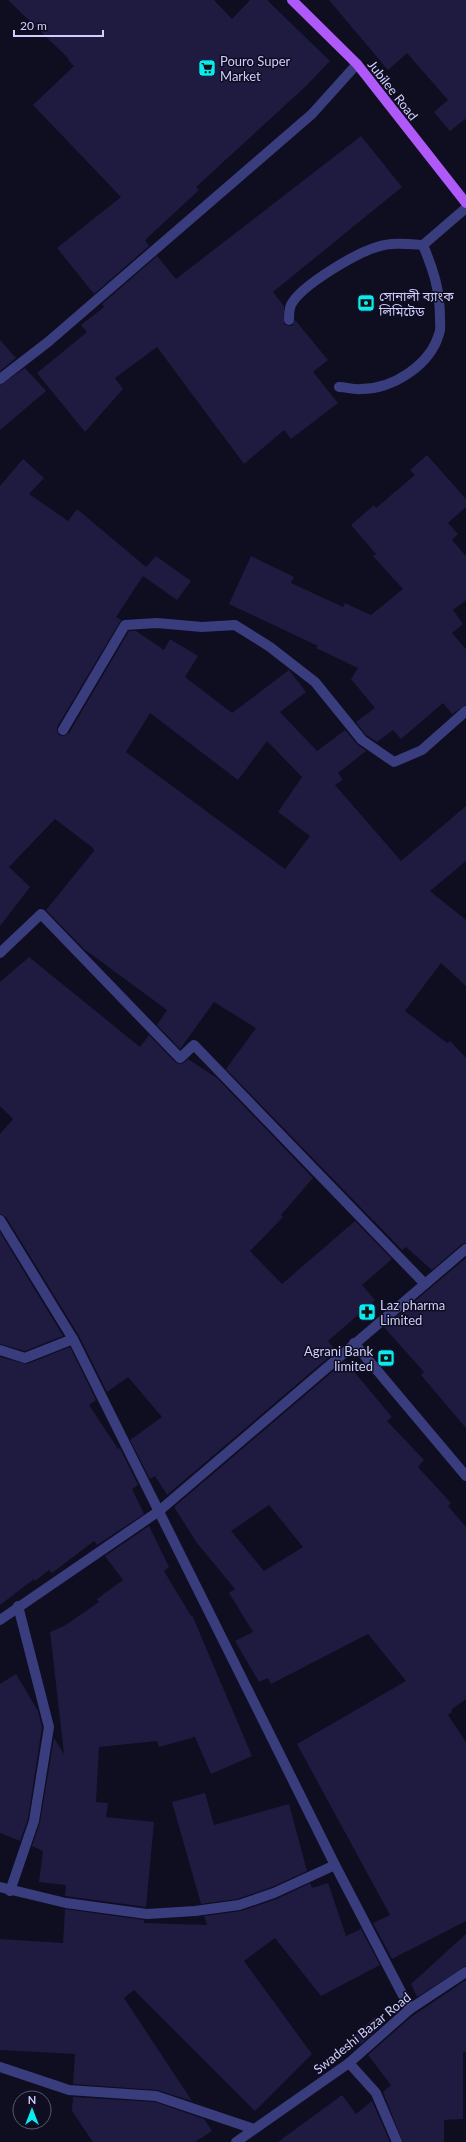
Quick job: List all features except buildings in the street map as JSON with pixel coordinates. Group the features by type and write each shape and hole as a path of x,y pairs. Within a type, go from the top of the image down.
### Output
{"main road":[{"name":"Jubilee Road","path":"292,0 357,64 466,203"}],"street":[{"path":"0,379 48,342 312,114 357,64"},
{"path":"289,320 290,306 304,289 349,259 377,247 400,243 423,245 466,208"},
{"path":"339,386 361,390 388,383 412,372 428,356 440,334 440,298 436,277 423,245"},
{"path":"63,730 125,625 157,623 202,627 235,625 270,647 315,682 362,740 394,762 422,750 466,711"},
{"path":"0,953 41,914 180,1058 194,1045 425,1284"},
{"path":"0,1220 73,1340 335,1865 410,2009"},
{"path":"0,1620 18,1606 159,1511 354,1343 466,1249"},
{"path":"0,1350 25,1358 73,1340"},
{"path":"354,1343 466,1476"},
{"path":"10,1891 34,1821 49,1728 18,1606"},
{"path":"0,1887 10,1891 66,1903 147,1914 196,1911 239,1905 274,1894 335,1865"},
{"name":"Swadeshi Bazar Road","path":"236,2142 349,2064 410,2009 466,1972"},
{"path":"349,2064 376,2093 397,2142"},
{"path":"0,2067 69,2090 156,2096 254,2129"}],"place":[{"name":"Pouro Super Market","path":"207,68"},
{"name":"সোনালী ব্যাংক লিমিটেড","path":"366,303"},
{"name":"Laz pharma Limited","path":"367,1312"},
{"name":"Agrani Bank limited","path":"386,1358"}]}
